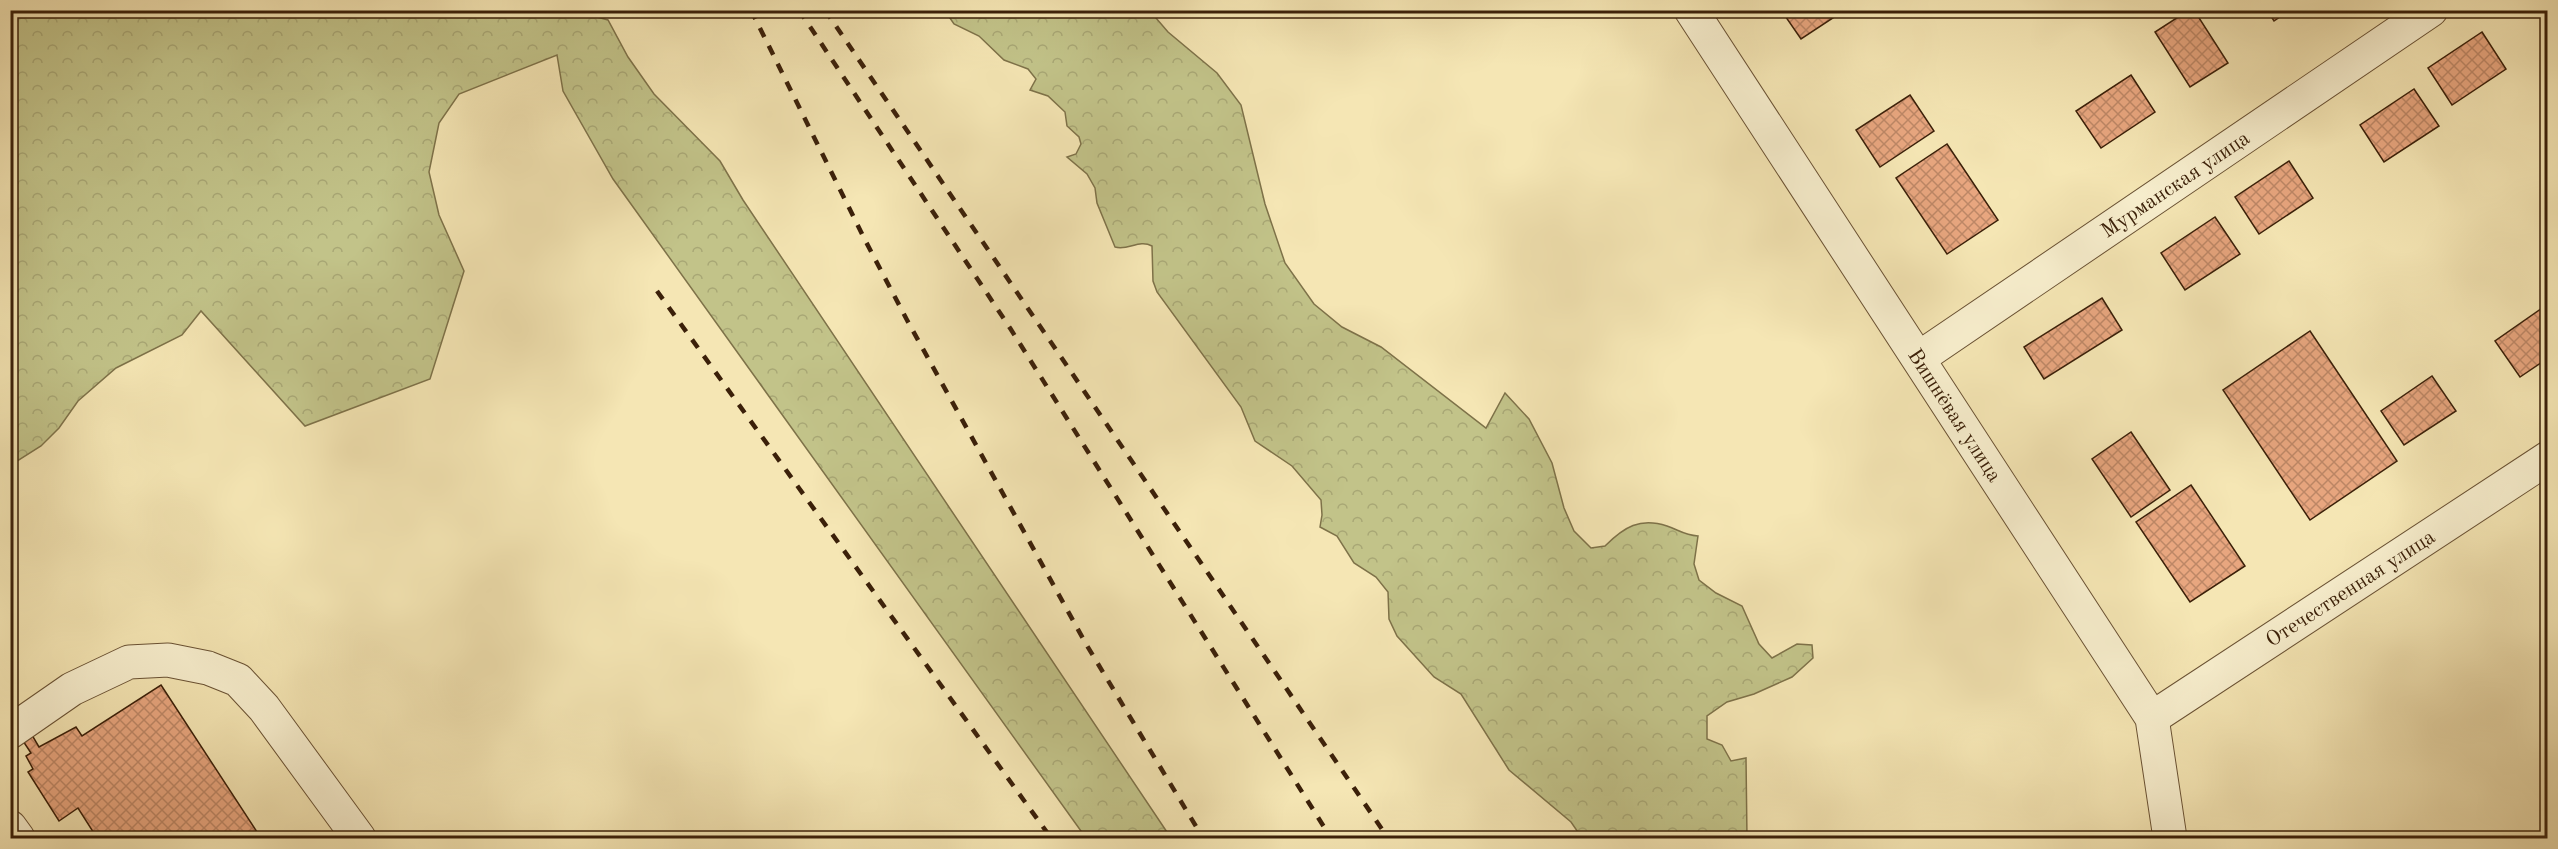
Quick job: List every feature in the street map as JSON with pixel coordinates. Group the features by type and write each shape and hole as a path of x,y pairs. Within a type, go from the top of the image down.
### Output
{"street":[{"name":"Вишнёвая улица","path":"1691,10 2152,718 2170,838"},
{"name":"Мурманская улица","path":"1919,358 2431,10"},
{"name":"Отечественная улица","path":"2152,718 2547,458"},
{"path":"10,732 72,689 129,662 168,660 208,668 238,680 264,708 358,838"},
{"path":"10,827 18,838"}],"green space":[{"path":"11,11 575,11 608,20 628,57 654,94 720,161 743,200 1171,838 1086,838 613,179 563,91 557,55 459,94 439,123 429,172 439,215 464,271 430,379 305,426 201,311 182,335 116,368 78,401 59,428 41,446 11,465"},
{"path":"945,11 1150,11 1168,32 1217,73 1241,105 1265,204 1285,263 1314,304 1342,327 1381,347 1486,428 1505,393 1529,419 1552,463 1564,508 1574,531 1591,548 1605,546 1626,529 1641,523 1657,523 1698,536 1694,564 1699,580 1716,593 1742,606 1759,644 1772,658 1797,644 1812,645 1813,658 1792,677 1754,694 1727,702 1707,716 1707,739 1722,745 1731,761 1746,758 1747,838 1582,838 1571,822 1509,770 1461,694 1434,677 1397,636 1389,619 1388,592 1376,577 1354,563 1337,536 1320,527 1321,500 1292,466 1255,441 1241,407 1157,292 1153,281 1152,246 1143,244 1124,248 1115,247 1097,203 1095,188 1087,174 1067,157 1076,154 1081,144 1079,137 1067,126 1065,112 1048,96 1030,90 1036,79 1028,69 1004,60 979,36 954,24"}],"building":[{"path":"1781,10 1845,10 1801,39"},
{"path":"2189,10 2194,10 2228,63 2190,87 2155,32"},
{"path":"2267,10 2290,10 2274,21"},
{"path":"2482,32 2506,69 2452,105 2428,68"},
{"path":"2131,75 2155,112 2101,148 2076,111"},
{"path":"2414,89 2439,126 2384,162 2360,125"},
{"path":"1910,95 1934,131 1880,167 1856,130"},
{"path":"1947,144 1998,220 1947,254 1896,178"},
{"path":"2289,161 2313,198 2259,234 2235,197"},
{"path":"2215,217 2240,254 2185,290 2161,253"},
{"path":"2102,298 2122,330 2044,379 2024,347"},
{"path":"2548,304 2548,358 2520,377 2495,341"},
{"path":"2310,331 2397,461 2310,520 2223,390"},
{"path":"2432,376 2456,411 2404,445 2381,411"},
{"path":"2131,432 2170,490 2131,517 2092,459"},
{"path":"2191,485 2245,566 2190,602 2136,522"},
{"path":"161,685 261,838 97,838 78,808 59,821 28,772 33,769 26,756 31,753 23,741 32,735 39,747 76,727 82,736"}],"railway":[{"path":"751,10 907,320 1086,644 1203,838"},
{"path":"799,10 1010,328 1331,838"},
{"path":"825,10 1388,838"},
{"path":"657,291 1051,838"}]}
